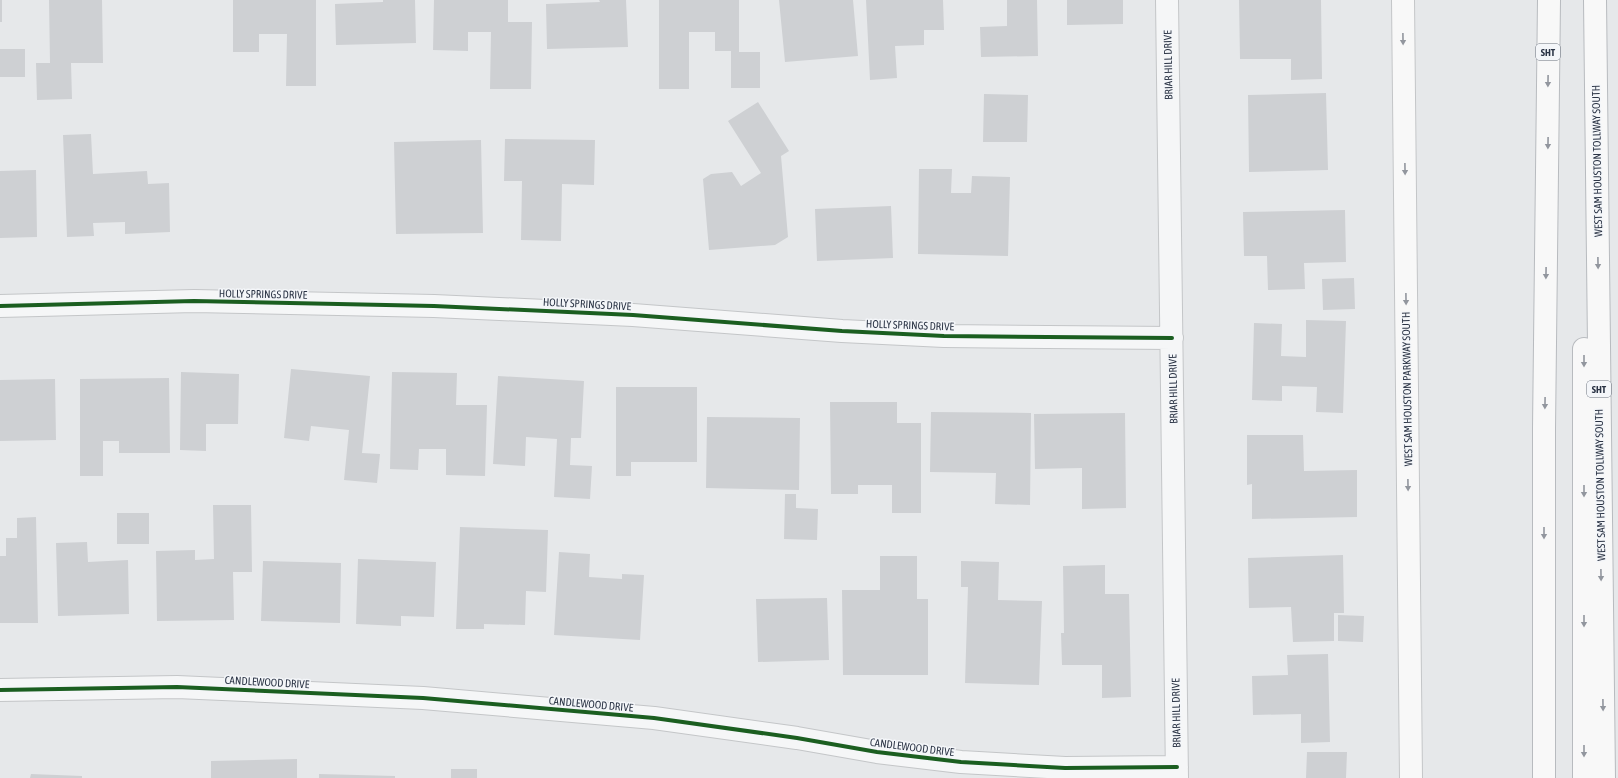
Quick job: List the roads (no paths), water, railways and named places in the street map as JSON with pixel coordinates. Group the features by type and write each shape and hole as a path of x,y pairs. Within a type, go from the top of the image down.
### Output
{"main road":[{"name":"WEST SAM HOUSTON PARKWAY SOUTH","path":"1403,0 1411,778"},
{"name":"SHT","path":"1544,778 1544,430 1549,0"},
{"name":"SHT","path":"1584,0 1584,778"},
{"name":"WEST SAM HOUSTON TOLLWAY SOUTH","path":"1595,0 1604,778"}],"street":[{"name":"BRIAR HILL DRIVE","path":"1167,0 1177,773"},
{"name":"HOLLY SPRINGS DRIVE","path":"0,306 194,301 434,306 633,315 842,331 936,336 1172,338"},
{"name":"CANDLEWOOD DRIVE","path":"0,690 177,687 423,698 654,718 797,738 877,752 961,762 1177,773"}]}
